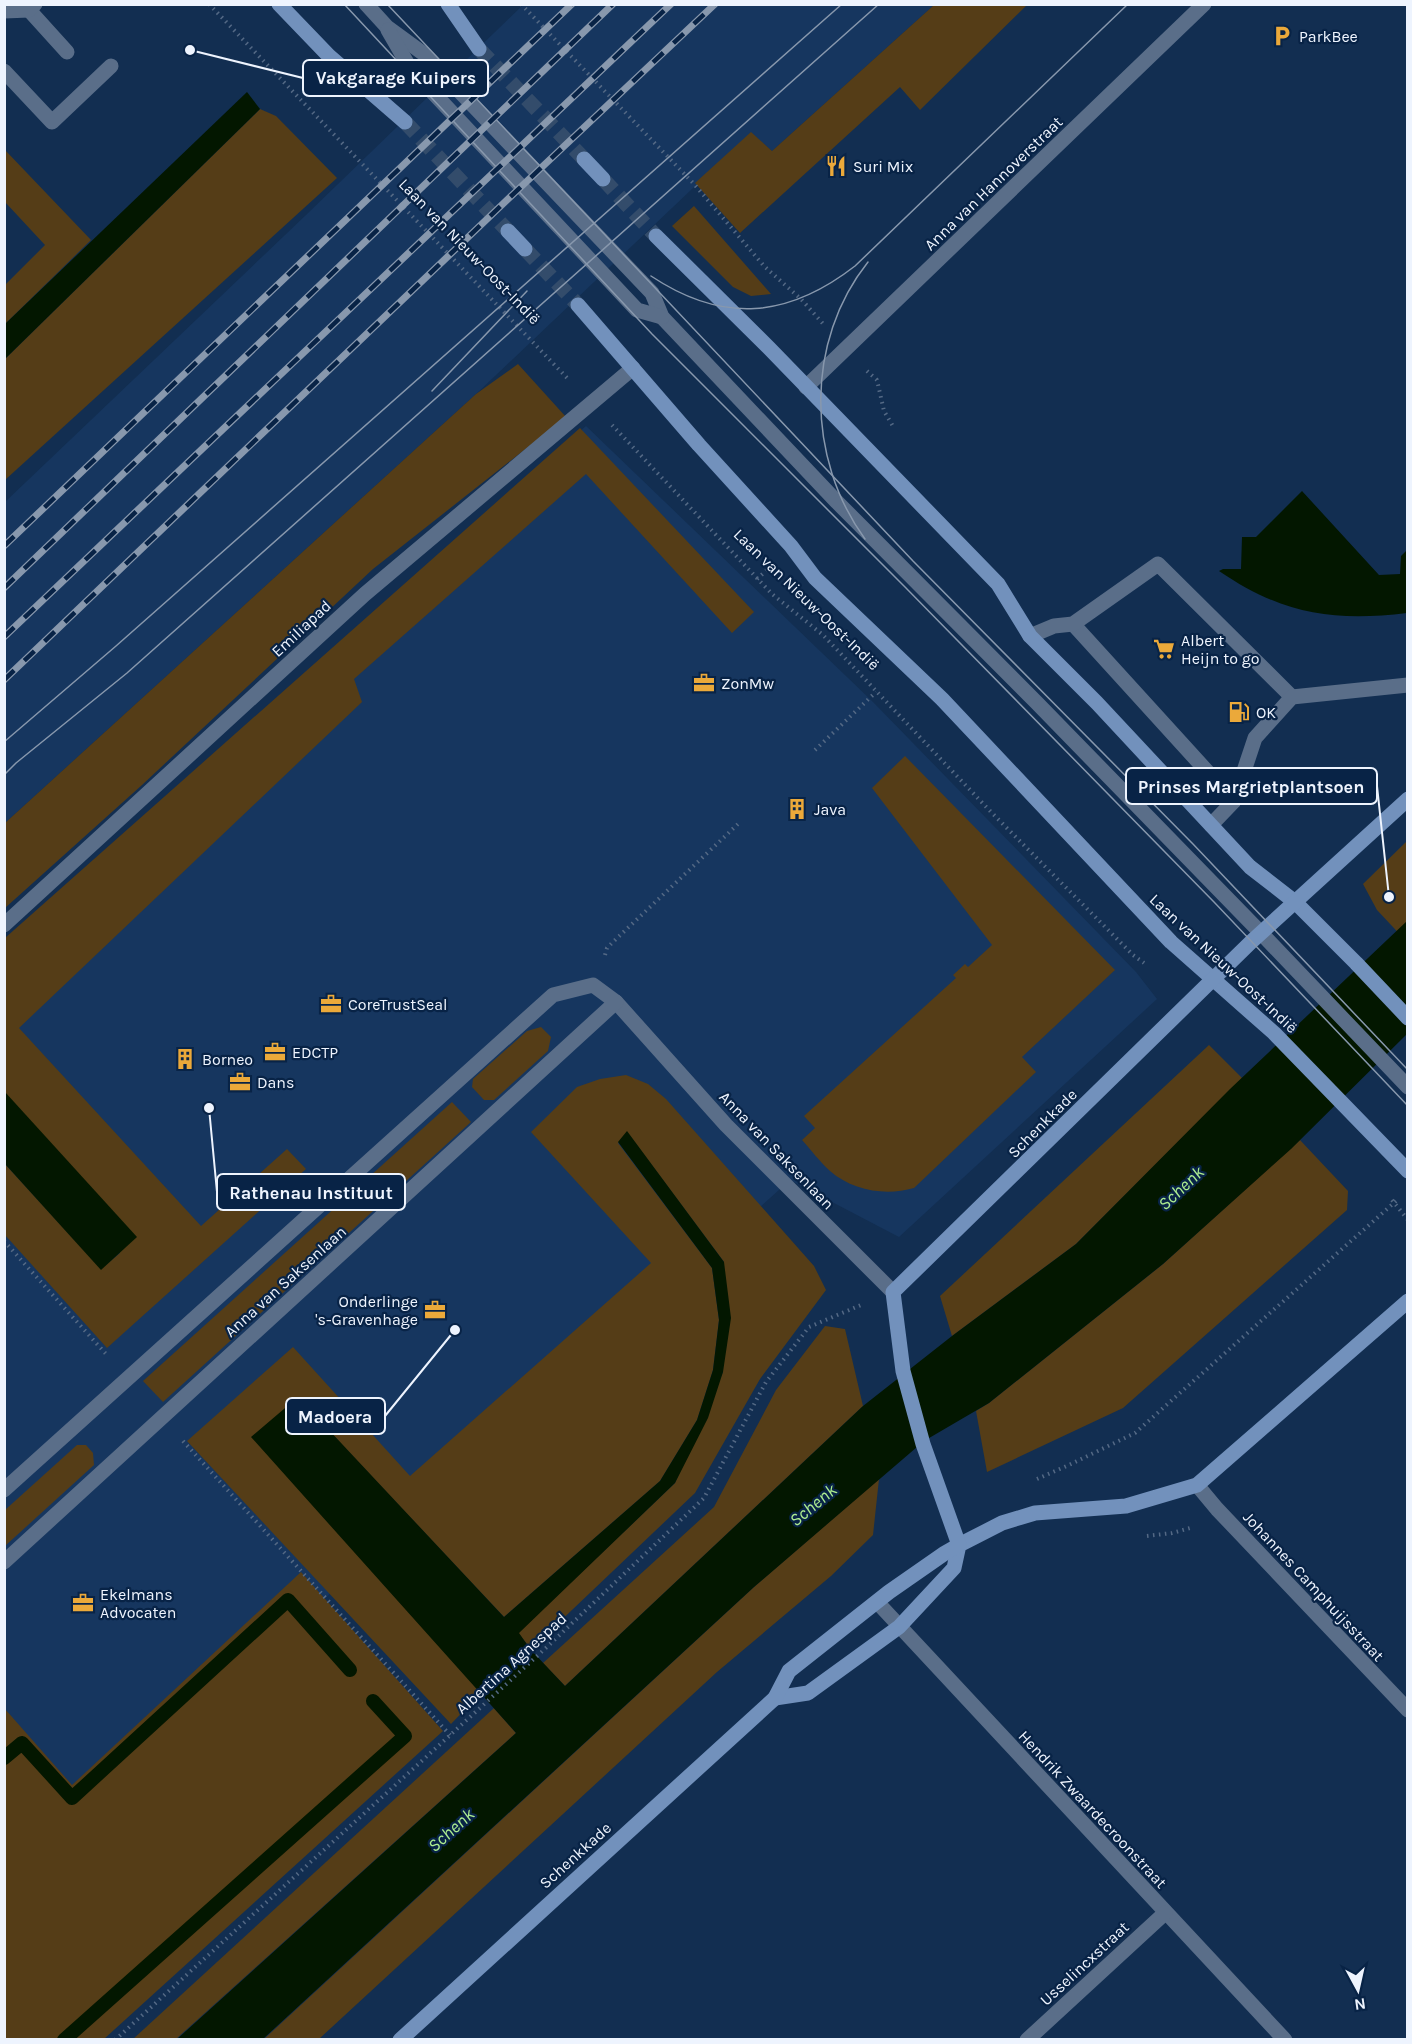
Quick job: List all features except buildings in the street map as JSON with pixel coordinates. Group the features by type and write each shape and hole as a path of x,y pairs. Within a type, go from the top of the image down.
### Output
{"main road":[{"path":"279,4 329,56 405,122"},
{"path":"448,4 479,49"},
{"path":"584,159 603,179"},
{"path":"508,231 525,249"},
{"path":"656,236 998,584 1030,636 1097,703 1251,867 1295,902 1407,1018"},
{"name":"Laan van Nieuw-Oost-Indië","path":"578,304 791,546 815,578 942,699 1171,942 1274,1033 1407,1171"},
{"name":"Schenkkade","path":"893,1292 1261,933 1407,799"},
{"path":"775,1698 807,1693 899,1627 954,1568 959,1545 923,1444 903,1371 893,1292"},
{"name":"Schenkkade","path":"400,2040 775,1698 789,1671 877,1602 936,1559 1002,1523 1035,1513 1126,1506 1197,1485 1407,1301"}],"street":[{"path":"366,4 387,27 424,54 652,293 662,317 837,502 1261,933 1407,1088"},
{"name":"Anna van Hannoverstraat","path":"806,387 1204,4"},
{"path":"4,11 32,7 67,52"},
{"path":"387,27 410,68 637,310 662,317"},
{"path":"4,71 52,122 111,66"},
{"name":"Emiliapad","path":"4,925 365,594 633,368"},
{"path":"1030,636 1054,626 1073,624 1158,564 1292,697"},
{"path":"1073,624 1234,801"},
{"path":"1211,825 1234,801 1255,738 1292,697 1407,685"},
{"name":"Anna van Saksenlaan","path":"4,1490 129,1380 554,995 593,985 616,1002 726,1125 893,1292"},
{"name":"Anna van Saksenlaan","path":"4,1562 616,1002"},
{"name":"Johannes Camphuijsstraat","path":"1197,1485 1407,1710"},
{"name":"Hendrik Zwaardecroonstraat","path":"877,1602 1285,2040"},
{"name":"Usselincxstraat","path":"1027,2040 1165,1913"}],"path":[{"name":"Laan van Nieuw-Oost-Indië","path":"209,4 772,594 823,635 1008,829 1133,955 1149,968"},
{"path":"521,4 694,184 764,266 801,299 845,349 877,380 884,411 895,430"},
{"path":"815,750 876,692"},
{"path":"614,940 738,824"},
{"path":"1028,1482 1070,1465 1135,1433 1401,1197"},
{"path":"4,1241 129,1380"},
{"name":"Albertina Agnespad","path":"115,2040 547,1647 704,1498 766,1382 809,1327 893,1292"},
{"path":"162,1417 450,1735"}],"shaded area":[{"path":"523,5 934,5 772,151 751,133 476,394 5,823 5,502"},
{"path":"934,5 1027,5 920,110 900,87 740,233 695,183 751,132 772,151"},
{"path":"260,109 276,116 337,178 5,480 5,359"},
{"path":"5,150 91,240 5,324 5,285 45,245 5,202"},
{"path":"694,206 771,294 751,296 733,287 672,226"},
{"path":"518,364 566,417 373,569 142,785 5,908 5,823 476,394"},
{"path":"586,426 873,702 1136,972 1157,999 899,1237 790,1180 5,1886 4,943"},
{"path":"580,428 754,612 732,633 586,474 354,679 362,702 19,1028 201,1226 287,1149 306,1169 107,1348 5,1235 5,1164 101,1269 120,1253 5,1092 5,938"},
{"path":"905,756 1115,970 1022,1057 1036,1072 914,1188 892,1192 859,1187 839,1178 826,1167 802,1140 815,1128 804,1116 956,978 953,975 965,964 968,967 992,945 872,788"},
{"path":"1407,841 1407,942 1377,910 1363,884"},
{"path":"541,1027 551,1037 548,1051 494,1100 484,1100 472,1087 473,1079 527,1031"},
{"path":"1209,1045 1242,1078 1076,1244 952,1336 940,1296"},
{"path":"626,1075 648,1084 666,1099 814,1266 826,1290 760,1379 695,1493 531,1649 518,1633 675,1483 723,1372 724,1262 627,1132 618,1143 712,1268 719,1320 713,1370 697,1420 660,1481 504,1617 298,1398 252,1437 481,1693 451,1724 187,1441 293,1347 410,1476 651,1263 531,1132 577,1087 600,1079"},
{"path":"452,1102 471,1122 163,1402 143,1381"},
{"path":"1300,1140 1348,1191 1347,1210 1123,1408 987,1472 976,1411 1163,1264"},
{"path":"825,1326 845,1329 863,1406 565,1686 543,1663 714,1507 776,1390"},
{"path":"77,1445 86,1445 93,1453 94,1465 5,1546 5,1510"},
{"path":"879,1479 873,1535 831,1576 717,1672 319,2039 263,2040 754,1587"},
{"path":"301,1572 443,1731 104,2039 5,2039 5,1709 72,1785"},
{"path":"494,1708 516,1733 176,2039 132,2040"}],"water":[{"path":"247,92 260,109 5,359 5,324"},
{"path":"1302,491 1379,575 1400,574 1401,556 1407,550 1407,613 1355,616 1309,612 1265,597 1219,571 1241,569 1242,537 1256,537"},
{"name":"Schenk","path":"1407,921 1407,1034 1291,1149 1163,1264 989,1403 924,1441 754,1587 263,2039 176,2040 516,1733 251,1437 298,1397 504,1617 660,1481 697,1420 713,1370 719,1320 712,1268 618,1142 627,1131 724,1262 731,1318 723,1372 708,1418 675,1483 519,1633 531,1650 565,1686 863,1406 952,1336 1076,1244 1230,1089"},
{"path":"5,1092 137,1237 101,1270 5,1164"}],"waterway":[{"path":"4,1758 22,1743 72,1798 288,1600 350,1670"},
{"path":"64,2040 405,1736 373,1701"}],"tunnel":[{"path":"479,49 584,159"},
{"path":"405,122 508,231"},
{"path":"603,179 656,236"},
{"path":"525,249 578,305"}],"tram line":[{"path":"344,4 652,334 905,587 1214,902 1408,1106"},
{"path":"387,4 913,561 1193,844 1408,1070"},
{"path":"4,742 116,646 842,4"},
{"path":"4,775 127,673 879,4"},
{"path":"651,276 704,302 730,308 780,305 805,296 830,283 855,266 1128,4"},
{"path":"865,539 846,507 832,473 823,437 821,400 824,363 833,327 847,293 868,262"},
{"path":"432,391 527,291"}],"railway":[{"path":"4,546 572,4"},
{"path":"4,588 613,4"},
{"path":"4,637 671,4"},
{"path":"4,680 715,4"}],"place":[{"name":"ParkBee","path":"1282,36"},
{"name":"Vakgarage Kuipers","path":"190,50"},
{"name":"Suri Mix","path":"836,166"},
{"name":"Albert Heijn to go","path":"1164,649"},
{"name":"ZonMw","path":"704,683"},
{"name":"OK","path":"1239,712"},
{"name":"Java","path":"797,809"},
{"name":"Prinses Margrietplantsoen","path":"1389,897"},
{"name":"CoreTrustSeal","path":"331,1004"},
{"name":"EDCTP","path":"275,1052"},
{"name":"Borneo","path":"185,1059"},
{"name":"Dans","path":"240,1082"},
{"name":"Rathenau Instituut","path":"209,1108"},
{"name":"Onderlinge 's-Gravenhage","path":"435,1310"},
{"name":"Madoera","path":"455,1330"},
{"name":"Ekelmans Advocaten","path":"83,1603"}]}
